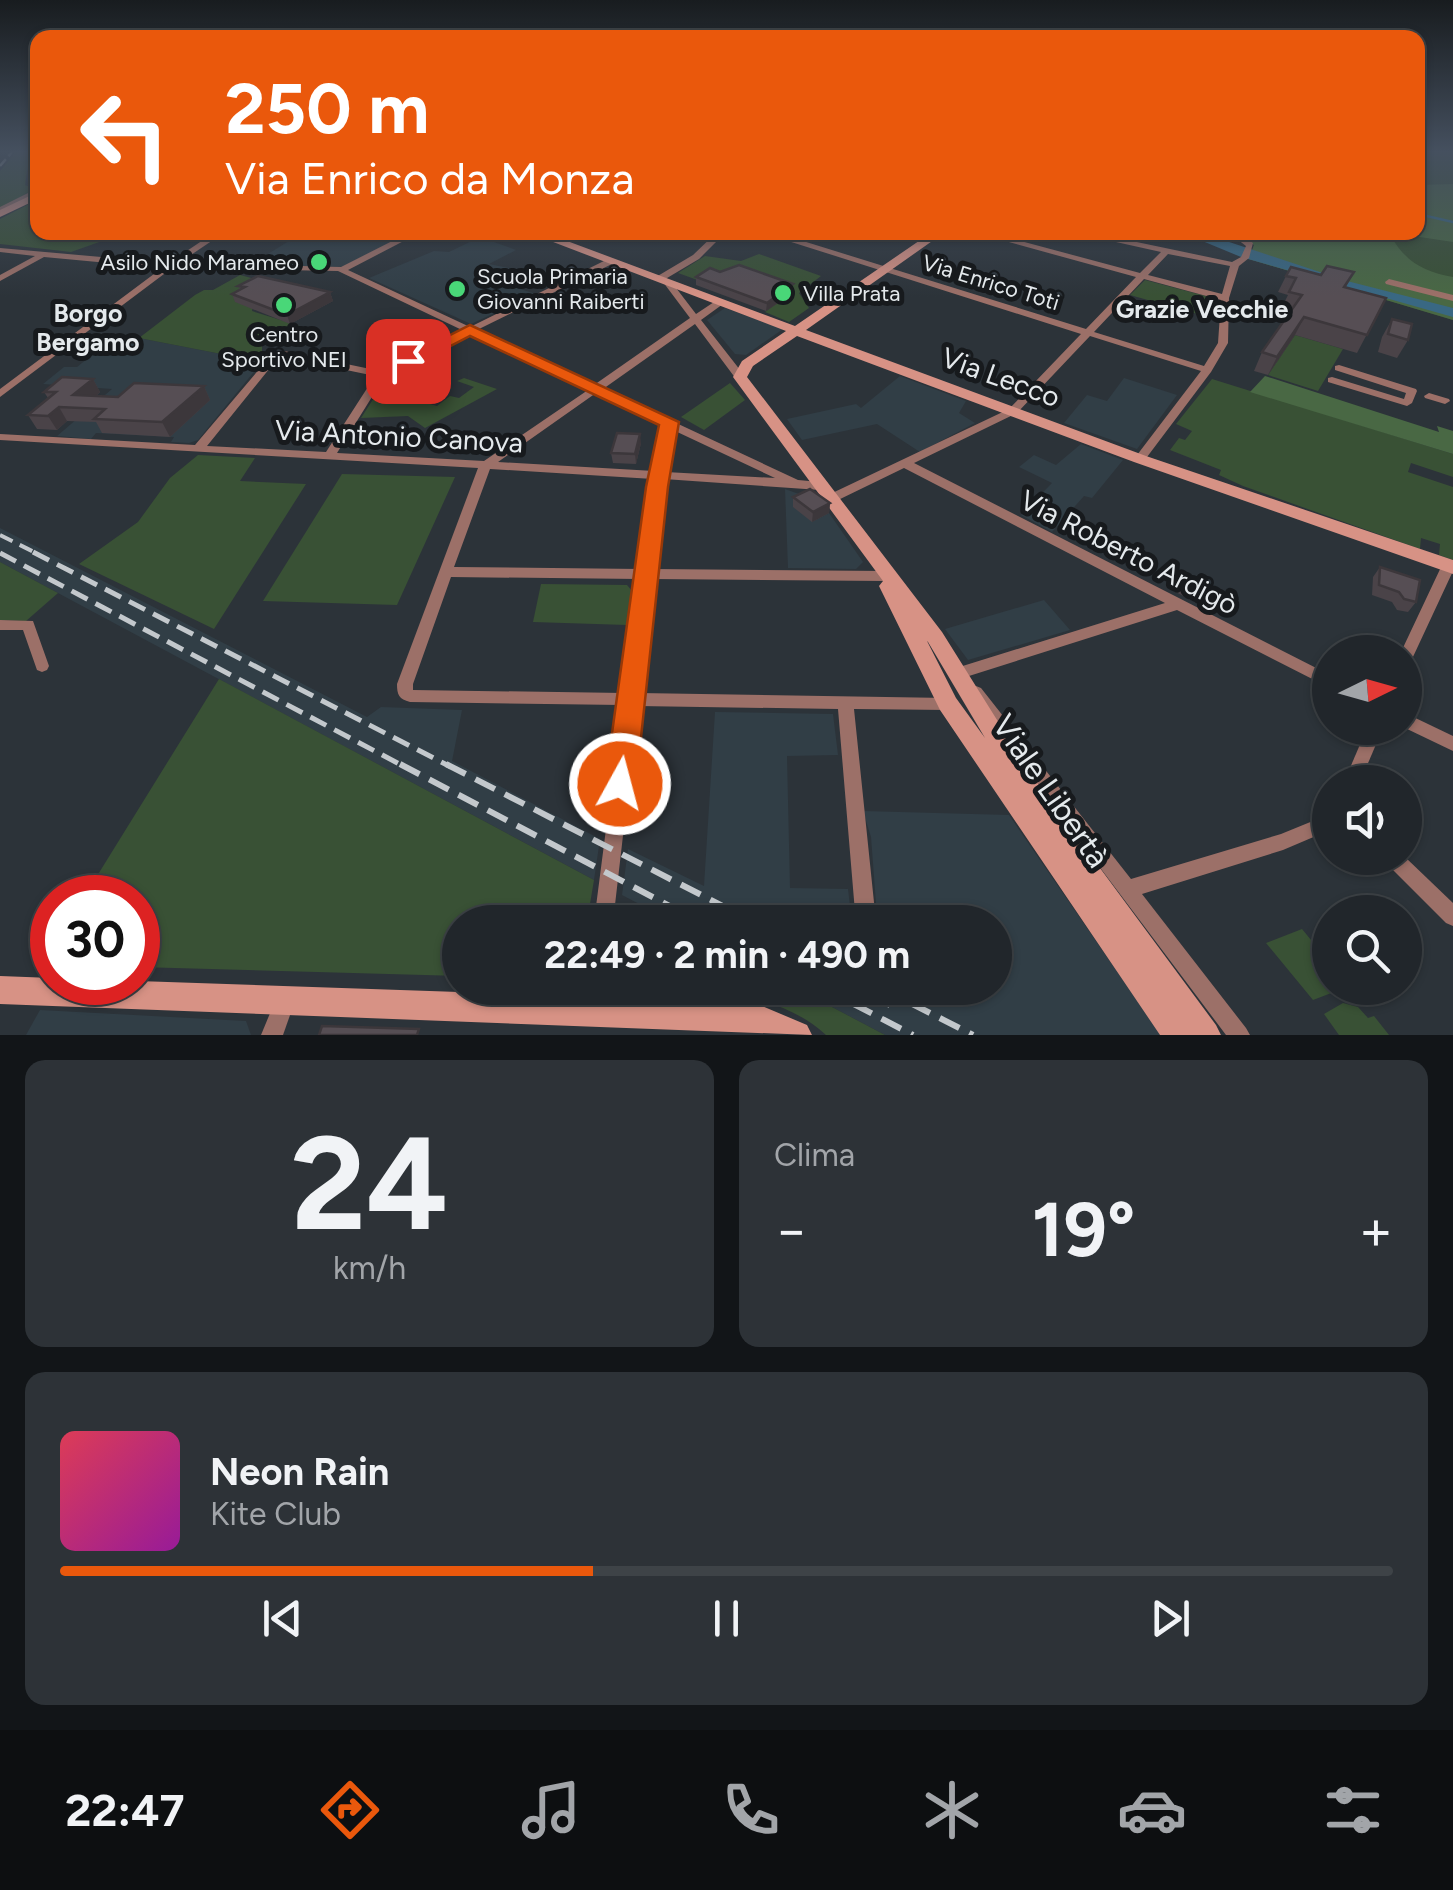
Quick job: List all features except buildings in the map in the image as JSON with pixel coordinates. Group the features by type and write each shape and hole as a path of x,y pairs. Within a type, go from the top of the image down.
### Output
{"main road":[{"path":"0,213 25,200"},
{"name":"Via Lecco","path":"554,240 1140,458 1451,566"},
{"path":"740,378 744,366 929,240"},
{"name":"Viale Libertà","path":"740,378 885,576 916,612 1024,783 1206,1035"},
{"name":"Viale Libertà","path":"885,576 948,704 1178,1035"},
{"path":"0,990 286,1001 442,1000"},
{"path":"635,1005 744,1018 777,1025 797,1035"}],"street":[{"path":"0,394 209,240"},
{"path":"342,270 402,240"},
{"path":"664,281 714,240"},
{"name":"Via Enrico Toti","path":"789,240 1207,370"},
{"path":"1006,240 1224,298"},
{"path":"1113,240 1239,262"},
{"path":"1140,458 1223,343 1224,298 1249,245 1242,240"},
{"path":"0,250 171,266 342,270 796,483"},
{"path":"825,493 906,464 1012,411 1166,251"},
{"path":"0,278 44,254"},
{"path":"329,457 381,374 611,261"},
{"name":"Viale Libertà","path":"664,281 697,317 740,378"},
{"path":"1389,282 1453,298"},
{"path":"688,306 714,299"},
{"path":"714,299 697,317 485,466 405,684 406,693 414,697 948,704"},
{"path":"198,449 275,356 284,354 381,374"},
{"path":"1332,380 1407,403 1414,391 1339,368"},
{"path":"1430,396 1446,401"},
{"path":"605,905 669,422"},
{"name":"Via Antonio Canova","path":"0,437 796,483 825,493"},
{"path":"774,471 788,464 795,451"},
{"name":"Via Roberto Ardigò","path":"906,464 1312,673"},
{"path":"1417,635 1451,566"},
{"path":"446,572 885,576"},
{"path":"958,673 1174,605"},
{"path":"0,625 28,625 42,666"},
{"name":"Viale Libertà","path":"958,673 993,711 1239,1035"},
{"path":"846,702 863,905"},
{"path":"1422,728 1453,744"},
{"path":"1129,889 1312,830"},
{"path":"1410,875 1453,916"},
{"path":"272,1035 286,1001"}],"shaded area":[{"path":"291,240 395,240 343,267 250,265"},
{"name":"Scuola Primaria Giovanni Raiberti","path":"474,240 488,240 516,250 489,264 524,271 502,283 536,294 471,324 369,278 434,251 449,252"},
{"path":"725,308 783,329 746,355 735,354 707,320"},
{"path":"139,338 262,362 198,440 171,442 174,437 96,433 91,439 57,436 112,389 43,384 64,367 77,367 108,342 132,344"},
{"path":"900,376 966,401 959,413 975,423 920,452 877,424 802,440 787,419 856,404 861,408"},
{"path":"1124,378 1177,395 1137,449 1064,423 1087,395 1107,401"},
{"path":"1081,444 1123,460 1092,498 1084,496 1052,532 1021,515 1052,483 1019,467 1034,455 1056,465"},
{"path":"785,489 810,498 829,513 863,562 856,569 788,568"},
{"path":"0,528 367,717 381,707 462,710 452,761 600,839 594,880 0,562"},
{"path":"1044,600 1070,630 968,660 945,629"},
{"path":"715,712 833,714 838,755 787,756 790,888 848,889 850,905 641,905 622,895 628,849 704,886"},
{"path":"863,811 1009,815 1161,1035 885,1035 828,1005 1012,1005 1012,905 876,905 871,837"},
{"path":"40,1010 246,1021 251,1035 26,1035"}],"green space":[{"path":"0,200 15,200 0,209"},
{"path":"1425,200 1453,200 1453,320 1249,259 1254,245 1247,240 1425,240"},
{"path":"1425,200 1453,200 1453,242 1425,238"},
{"path":"30,204 30,240 105,240 71,252 0,244 0,219"},
{"path":"1247,240 1394,240 1418,265 1453,277 1453,320 1249,259 1254,245"},
{"path":"759,254 821,276 799,293 809,308 789,322 765,312 792,292 703,282 678,273 705,256 741,261"},
{"path":"240,275 259,280 252,311 300,326 277,340 277,334 262,335 259,339 266,338 262,342 262,362 139,338 195,295"},
{"path":"1145,280 1217,299 1215,319 1130,295"},
{"path":"1295,335 1343,349 1318,391 1268,375"},
{"path":"1265,376 1439,432 1437,426 1453,431 1453,454 1250,392"},
{"path":"464,378 497,389 425,428 408,416 361,418 379,390 437,406 474,387 457,381"},
{"path":"1212,379 1453,454 1453,477 1411,463 1408,472 1453,487 1453,560 1439,555 1440,544 1421,538 1420,549 1243,486 1219,475 1221,470 1170,450 1179,438 1185,440 1192,431 1176,424"},
{"path":"730,383 745,400 704,430 681,417"},
{"path":"198,455 255,458 240,481 306,484 214,629 79,564 138,522 170,478"},
{"path":"342,474 455,477 397,605 263,601"},
{"path":"0,562 58,593 26,621 0,620"},
{"path":"541,584 627,585 632,591 627,625 533,622"},
{"path":"219,679 594,880 590,905 442,905 442,975 160,968 160,875 98,875"},
{"path":"1302,929 1312,941 1312,999 1266,943"},
{"path":"774,1005 828,1005 885,1035 826,1035"},
{"path":"1340,1005 1358,1007 1368,1018 1374,1016 1389,1035 1339,1035 1324,1014"}],"water":[{"path":"1200,240 1223,240 1347,281 1453,308 1453,317 1241,257"}],"waterway":[{"path":"1425,216 1453,222"}],"railway":[{"path":"0,535 38,554"},
{"path":"33,552 451,767"},
{"path":"0,553 405,767"},
{"path":"400,764 668,905"},
{"path":"446,764 721,905"},
{"path":"856,1005 913,1035"},
{"path":"914,1005 973,1035"}],"place":[{"name":"Asilo Nido Marameo","path":"319,262"},
{"name":"Scuola Primaria Giovanni Raiberti","path":"457,289"},
{"name":"Villa Prata","path":"783,293"},
{"name":"Centro Sportivo NEI","path":"284,305"}],"district":[{"name":"Grazie Vecchie","path":"1202,309"},
{"name":"Borgo Bergamo","path":"88,328"}],"route":[{"path":"408,361 470,330 669,422 657,487 620,784"}]}
